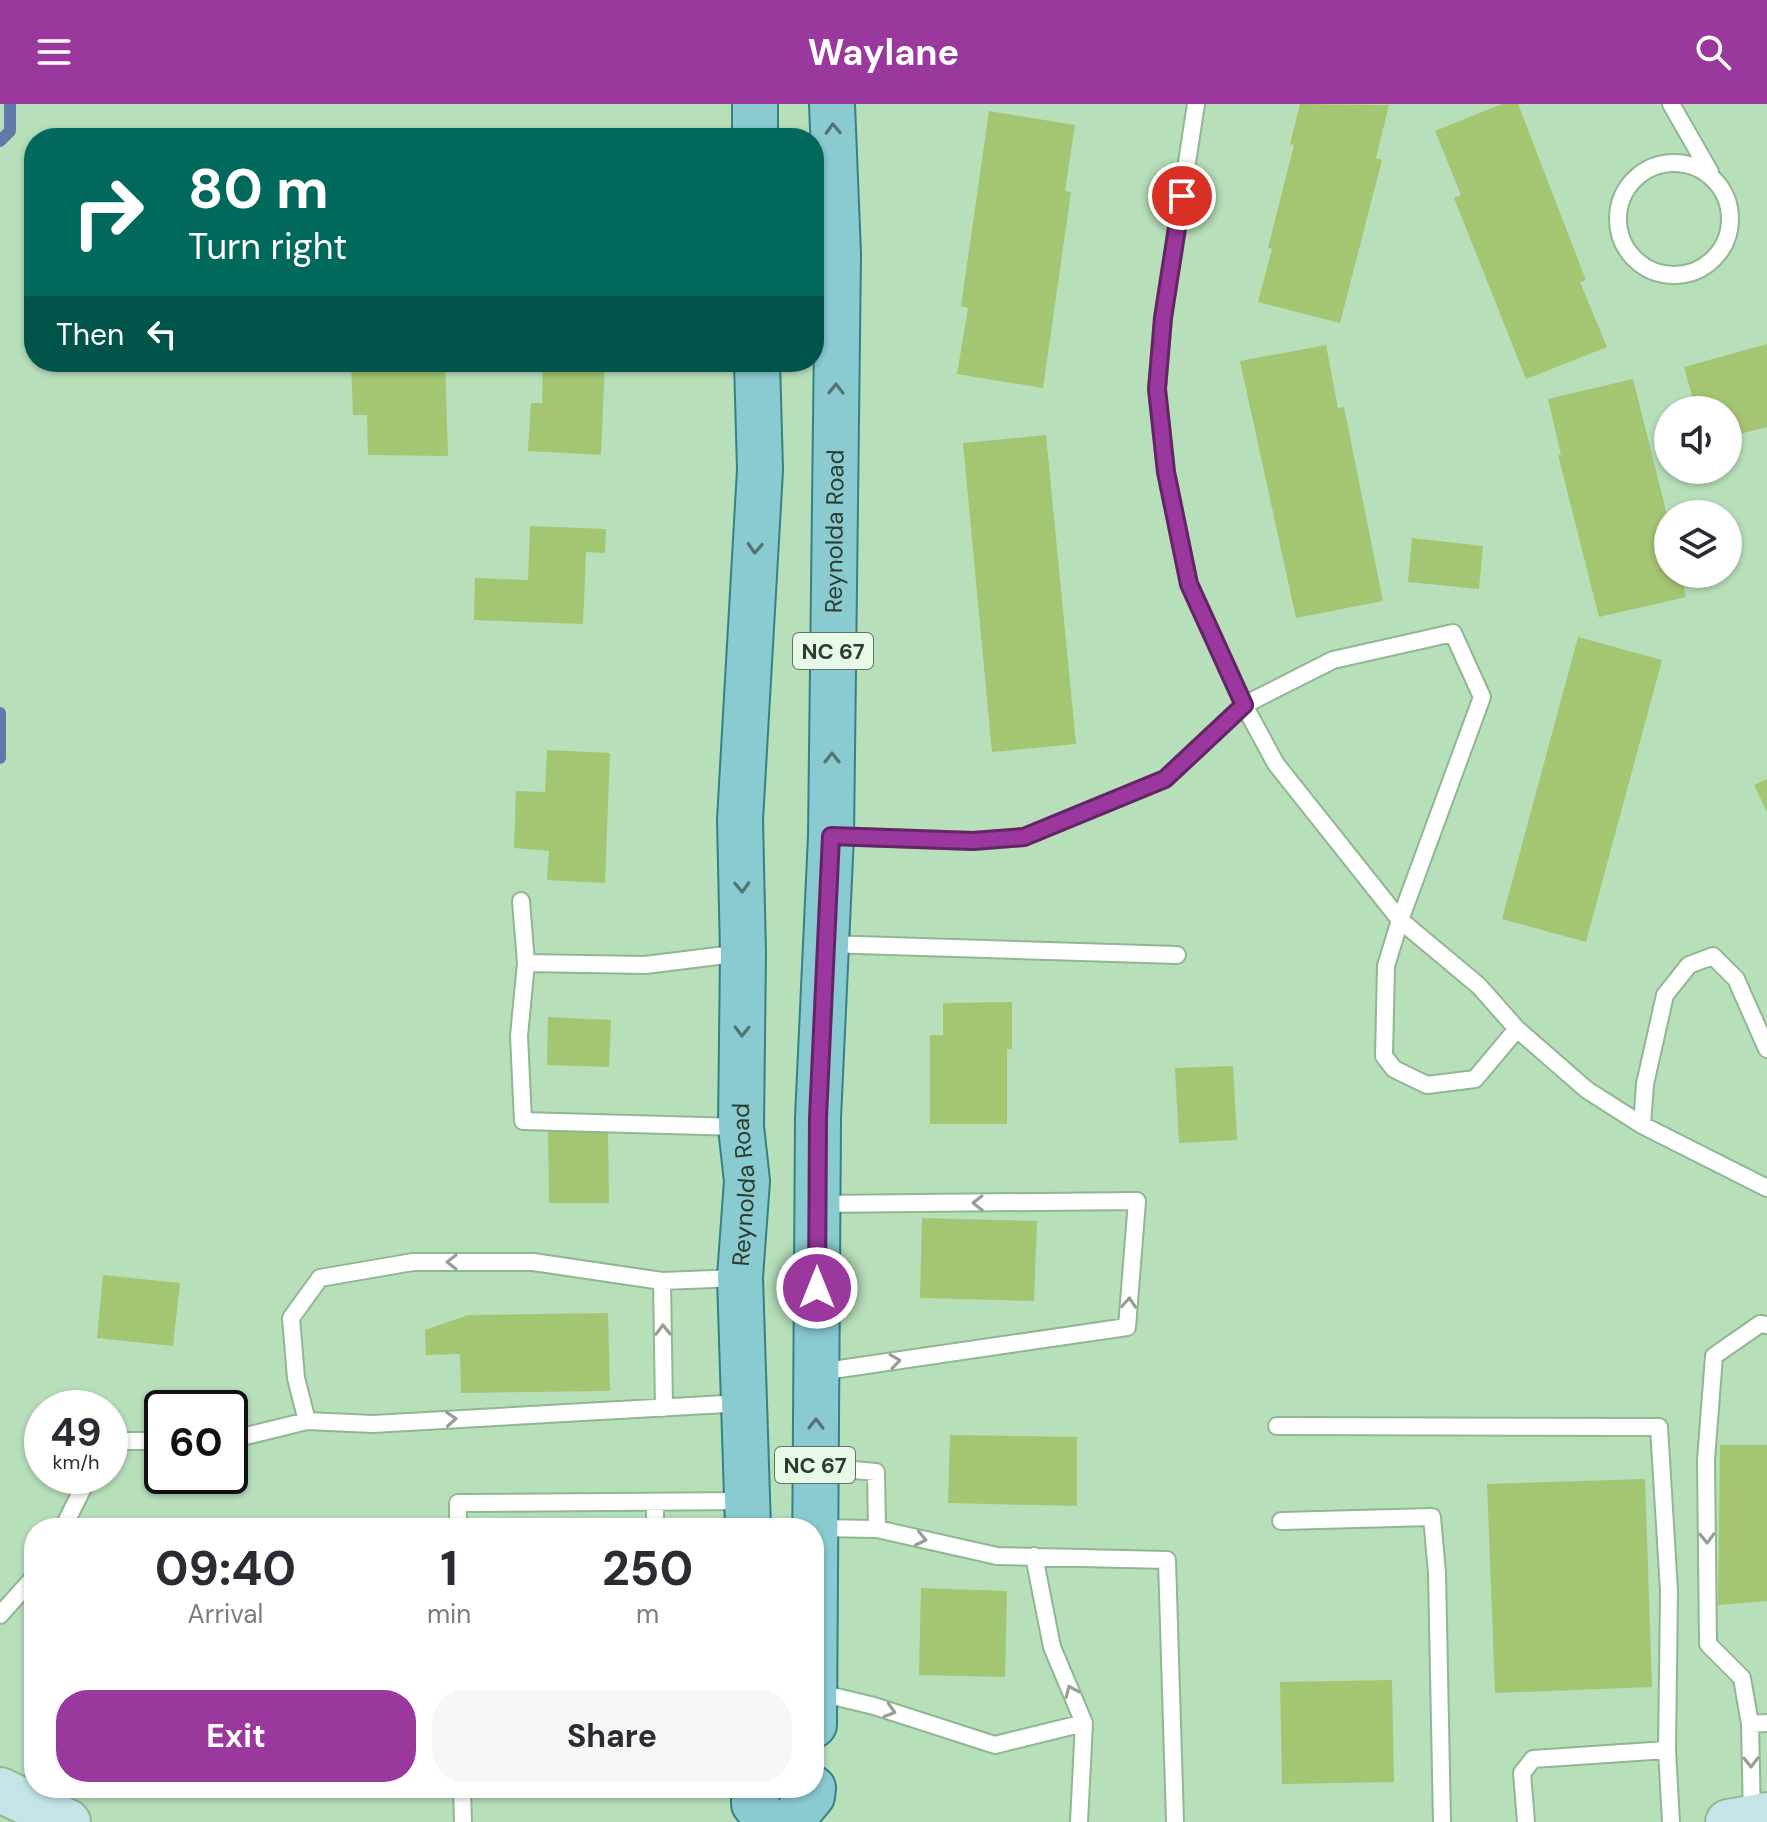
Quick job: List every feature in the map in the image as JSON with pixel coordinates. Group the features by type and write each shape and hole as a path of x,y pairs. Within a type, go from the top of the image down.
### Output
{"main road":[{"path":"755,104 755,128"},
{"name":"Reynolda Road","path":"817,1518 816,1204 831,836 838,254 832,104"},
{"name":"Reynolda Road","path":"748,1514 740,1277 747,1181 741,1127 743,953 740,820 760,470 757,372"},
{"path":"0,1790 68,1822"},
{"path":"754,1798 754,1804 769,1822"},
{"path":"790,1822 810,1798"}],"lane":[{"path":"1196,104 1163,318 1157,389 1166,472 1189,584 1244,705 1276,764 1400,920 1479,986 1517,1029 1587,1090 1642,1125 1767,1188"},
{"path":"1671,104 1724,193 1731,211 1730,230 1723,248 1711,262 1694,272 1676,276 1657,273 1641,265 1628,252 1618,226 1621,199 1630,183 1643,171 1660,164 1679,162 1697,167 1713,178"},
{"path":"831,836 973,841 1024,837 1165,779 1244,705 1333,660 1453,633 1482,697 1386,966 1384,1056 1394,1069 1427,1085 1475,1079 1517,1029"},
{"path":"521,901 526,963 519,1036 523,1121 741,1127"},
{"path":"825,944 1177,955"},
{"path":"526,963 645,965 743,953"},
{"path":"1642,1125 1645,1084 1665,995 1689,965 1713,956 1736,979 1767,1049"},
{"path":"816,1204 1137,1201 1127,1327 817,1372"},
{"path":"307,1421 296,1378 291,1318 320,1278 413,1262 533,1262 662,1281 740,1277"},
{"path":"662,1281 664,1408"},
{"path":"1749,1818 1758,1724 1742,1678 1708,1644 1706,1460 1714,1356 1760,1324 1767,1325"},
{"path":"248,1436 307,1421 373,1424 745,1403"},
{"path":"1277,1426 1659,1427 1669,1591 1667,1750 1671,1822"},
{"path":"815,1467 876,1472 877,1529"},
{"path":"68,1518 80,1494"},
{"path":"458,1518 458,1503 655,1502 748,1514"},
{"path":"655,1502 655,1518"},
{"path":"1281,1521 1432,1517 1437,1573 1442,1822"},
{"path":"824,1528 877,1529 997,1556 1167,1560 1175,1822"},
{"path":"1034,1556 1052,1647 1084,1723 1079,1822"},
{"path":"0,1615 24,1588"},
{"path":"824,1694 874,1706 995,1745 1084,1723"},
{"path":"1526,1822 1522,1773 1533,1759 1667,1750"},
{"path":"462,1798 463,1822"}],"building":[{"path":"1300,104 1389,105 1376,158 1382,160 1340,323 1258,302 1272,249 1268,248 1294,145 1290,144"},
{"path":"1502,104 1518,104 1586,280 1580,282 1607,347 1526,379 1454,198 1461,195 1435,131"},
{"path":"989,111 1075,125 1065,191 1071,192 1043,388 957,374 968,308 961,306"},
{"path":"1767,344 1767,427 1742,433 1742,396 1692,396 1684,367"},
{"path":"1326,345 1338,408 1344,407 1383,601 1296,618 1240,361"},
{"path":"351,372 445,372 448,456 368,455 367,415 353,415"},
{"path":"543,372 605,372 601,455 528,451 531,403 542,403"},
{"path":"1633,379 1654,463 1654,484 1659,484 1663,500 1654,500 1654,588 1684,588 1686,597 1599,617 1558,455 1561,455 1548,399"},
{"path":"1046,435 1076,744 992,752 963,443"},
{"path":"530,526 606,529 605,553 586,552 583,624 474,620 475,578 528,580"},
{"path":"1412,538 1483,546 1479,589 1408,582"},
{"path":"1578,637 1662,660 1586,942 1502,919"},
{"path":"547,750 610,753 605,883 547,880 549,851 514,848 516,791 545,792"},
{"path":"1767,779 1767,812 1754,785"},
{"path":"1012,1002 1012,1049 1007,1049 1007,1124 930,1124 930,1035 943,1035 943,1003"},
{"path":"548,1017 611,1020 609,1067 547,1065"},
{"path":"1233,1066 1237,1140 1179,1143 1175,1068"},
{"path":"548,1131 608,1132 609,1203 549,1203"},
{"path":"922,1218 1037,1221 1034,1301 920,1298"},
{"path":"103,1275 180,1283 173,1346 97,1338"},
{"path":"608,1313 610,1391 461,1393 460,1354 426,1355 425,1330 468,1315"},
{"path":"950,1435 1077,1437 1077,1506 948,1503"},
{"path":"1720,1445 1767,1445 1767,1601 1718,1605"},
{"path":"1645,1479 1652,1687 1495,1693 1487,1484"},
{"path":"921,1588 1007,1591 1005,1677 919,1675"},
{"path":"1392,1680 1394,1782 1282,1784 1280,1682"}],"waterway":[{"path":"0,141 10,131 10,104"},
{"path":"0,713 0,758"}],"route":[{"path":"817,1288 818,1118 831,836 973,841 1024,837 1165,779 1244,705 1189,584 1166,472 1157,389 1163,318 1182,196"}]}
